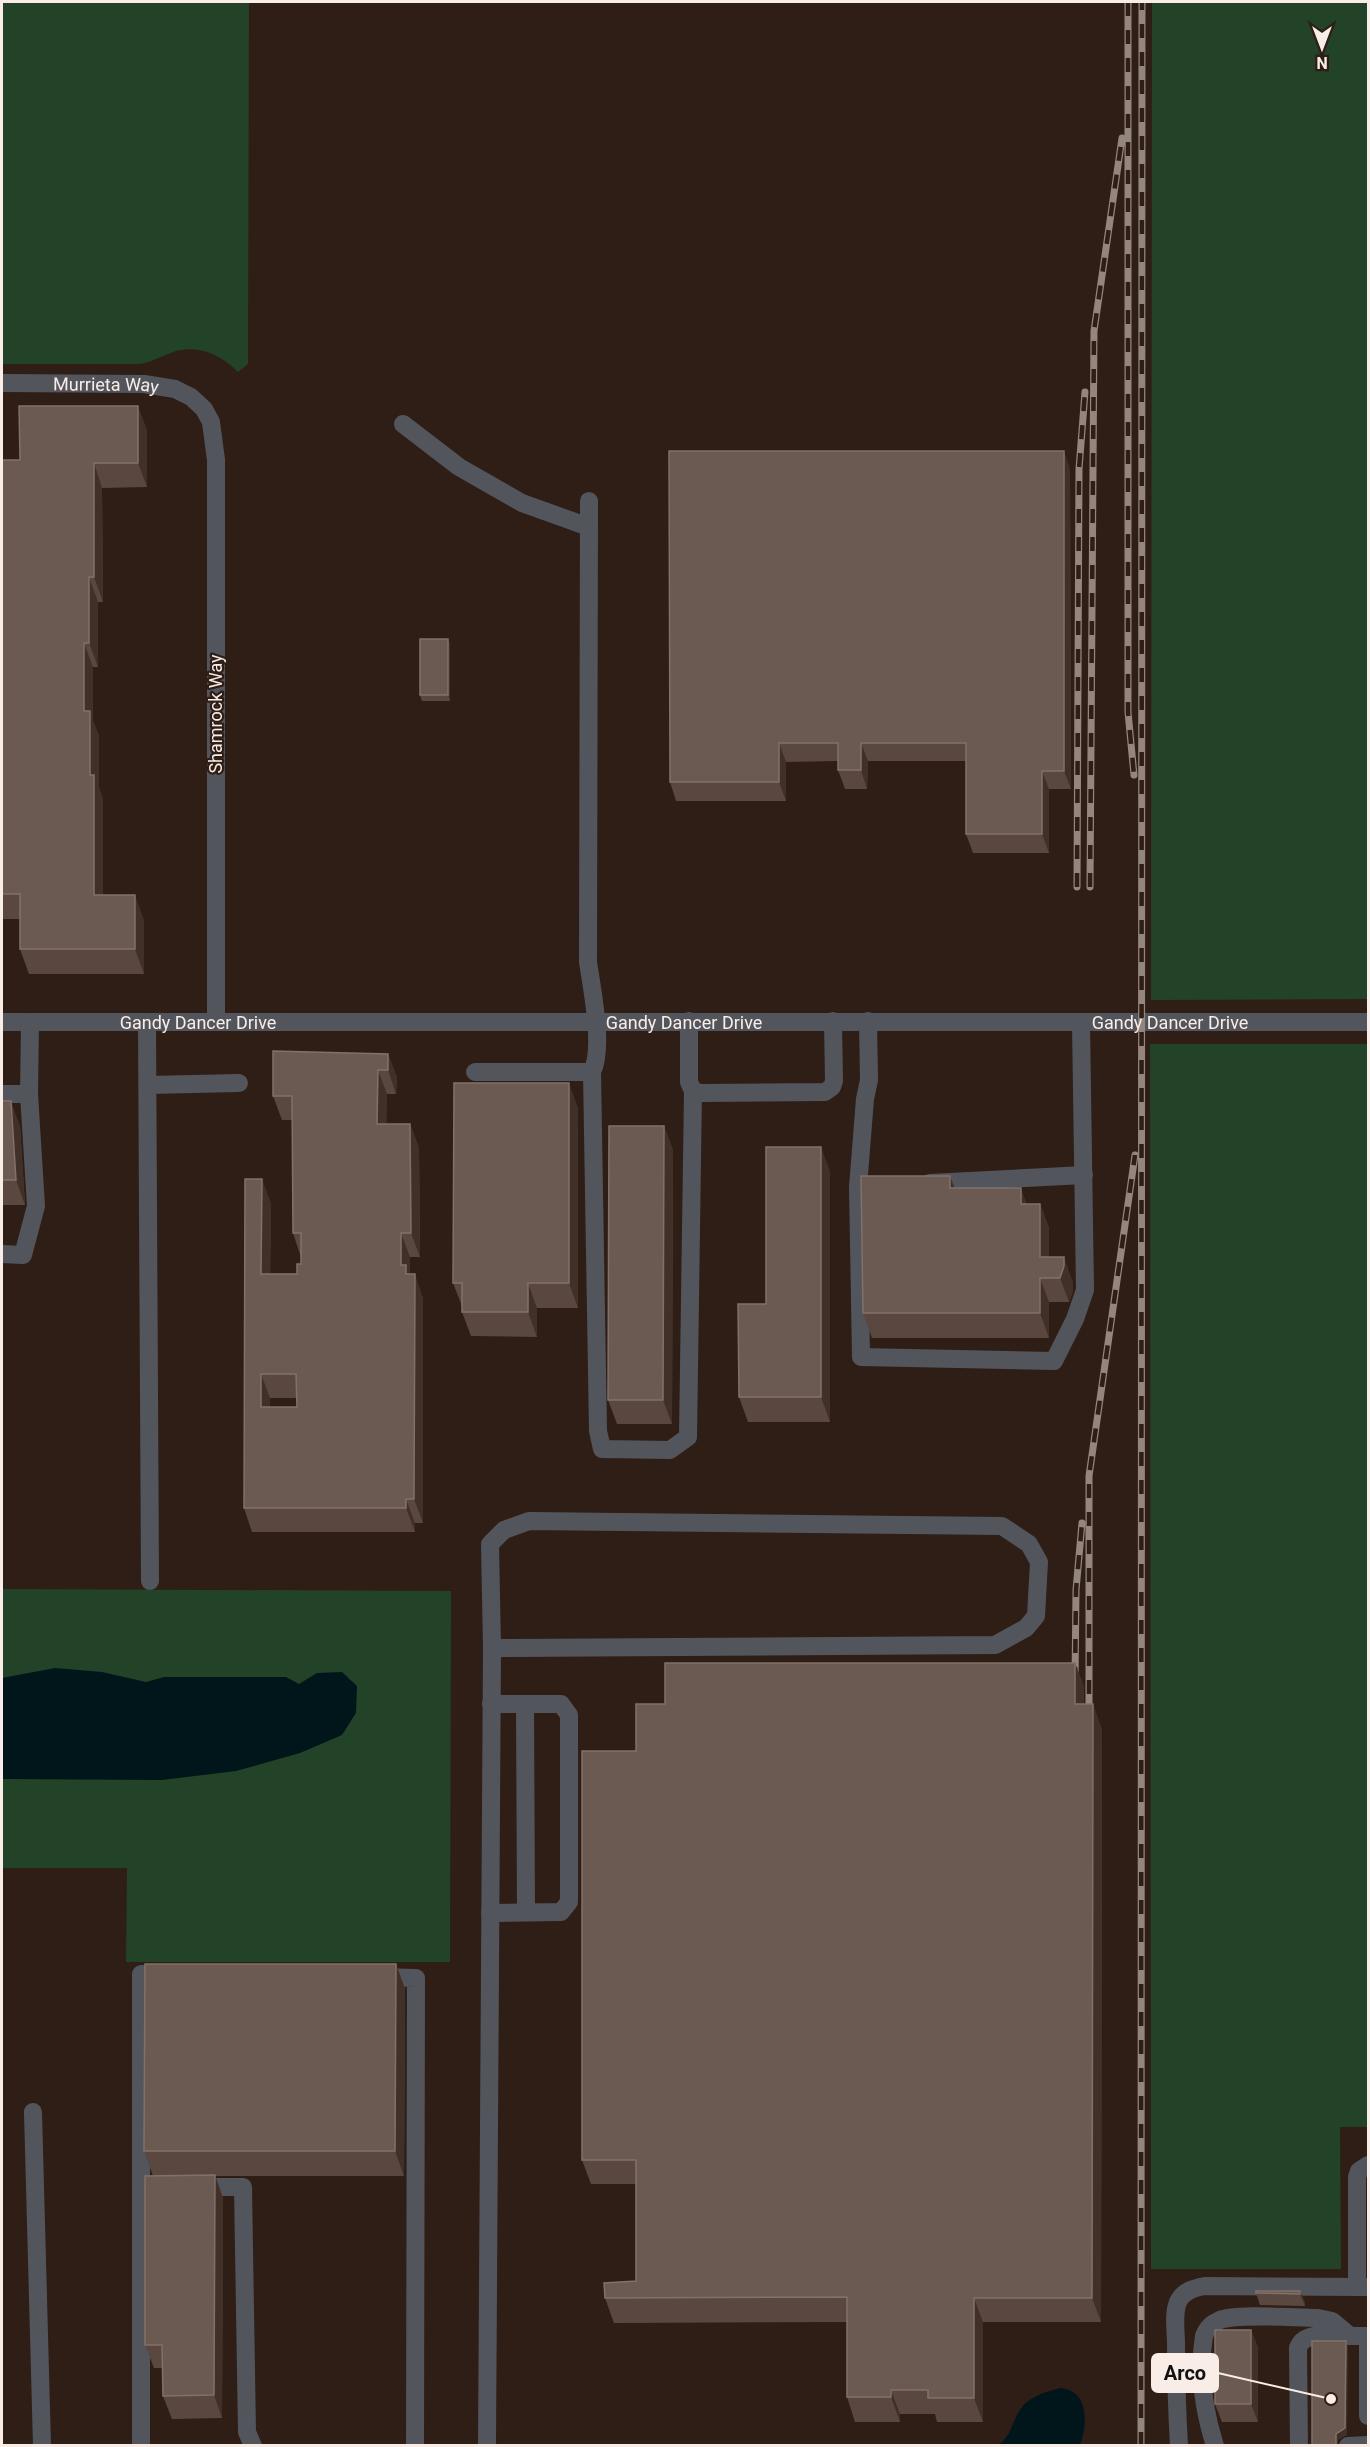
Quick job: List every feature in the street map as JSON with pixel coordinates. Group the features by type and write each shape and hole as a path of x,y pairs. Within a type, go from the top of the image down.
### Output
{"street":[{"name":"Murrieta Way","path":"2,383 144,384 175,388 204,409"},
{"name":"Shamrock Way","path":"204,409 211,422 216,460 216,1021"},
{"path":"403,424 459,467 522,503 589,527"},
{"path":"589,501 588,962 596,1022 596,1061 592,1072 598,1431 602,1449 670,1450 688,1437 693,1090 689,1082 689,1021"},
{"path":"693,1090 701,1093 825,1092 834,1081 833,1021"},
{"path":"868,1021 869,1080 865,1099 861,1357 1054,1361 1075,1319 1085,1290 1081,1023"},
{"name":"Gandy Dancer Drive","path":"2,1022 1368,1022"},
{"path":"2,1254 23,1255 36,1206 29,1094 30,1022"},
{"path":"147,1022 150,1581"},
{"path":"474,1072 592,1072"},
{"path":"148,1084 239,1083"},
{"path":"2,1094 29,1094"},
{"path":"918,1184 1084,1175"},
{"path":"488,2445 492,1648 490,1544 504,1530 529,1521 1002,1526 1029,1544 1039,1562 1036,1616 1026,1628 995,1645 492,1648"},
{"path":"490,1913 561,1912 568,1902 568,1715 561,1704 491,1704"},
{"path":"525,1704 526,1912"},
{"path":"141,2445 141,1974 189,1975"},
{"path":"356,1977 416,1978 415,2445"},
{"path":"33,2112 42,2445"},
{"path":"1179,2445 1176,2400 1176,2318 1179,2301 1193,2288 1204,2286 1363,2287 1357,2177 1359,2171 1368,2164"},
{"path":"141,2188 243,2187 247,2432 253,2445"},
{"path":"1215,2445 1205,2408 1203,2386 1204,2336 1213,2324 1231,2318 1318,2318 1362,2336"},
{"path":"1299,2445 1298,2348 1300,2343 1314,2336 1362,2336"},
{"path":"1362,2336 1368,2416"},
{"path":"1348,2445 1368,2445"}],"green space":[{"path":"2,2 249,2 248,364 238,372 217,356 193,349 176,351 140,364 2,364"},
{"path":"1152,2 1368,2 1368,999 1151,1000"},
{"path":"1150,1044 1368,1044 1368,2127 1340,2127 1341,2269 1151,2269"},
{"path":"2,1589 451,1591 450,1962 126,1962 127,1868 2,1868"}],"shaded area":[{"path":"55,1668 102,1672 146,1682 164,1677 286,1677 299,1684 317,1673 342,1672 357,1686 356,1713 342,1735 300,1753 236,1771 162,1780 2,1779 2,1678"},
{"path":"1060,2388 1070,2390 1076,2395 1084,2409 1083,2437 1080,2445 998,2445 1007,2436 1024,2405 1040,2394"}],"building":[{"path":"19,406 138,406 138,463 94,463 94,577 89,577 89,643 84,643 84,711 90,711 90,775 94,775 94,895 135,895 135,949 20,949 20,894 2,894 2,460 20,460"},
{"path":"669,451 1064,451 1064,771 1042,771 1042,834 966,834 966,743 861,743 861,770 838,770 838,743 779,743 779,782 670,782"},
{"path":"420,639 448,639 448,695 420,695"},
{"path":"273,1051 388,1054 388,1070 378,1070 377,1124 410,1124 411,1233 401,1233 401,1265 406,1265 406,1274 415,1274 414,1499 406,1499 406,1508 244,1508 245,1179 262,1179 261,1274 297,1274 297,1264 301,1264 301,1233 293,1233 292,1096 273,1096","holes":["261,1374 296,1374 297,1407 261,1407"]},
{"path":"454,1083 569,1083 569,1283 528,1283 528,1312 462,1312 462,1283 453,1283"},
{"path":"2,1101 11,1101 16,1180 2,1180"},
{"path":"609,1126 664,1126 663,1400 608,1400"},
{"path":"766,1147 821,1147 821,1397 739,1397 738,1304 766,1304"},
{"path":"861,1176 950,1176 950,1188 1021,1188 1021,1204 1040,1204 1040,1257 1064,1257 1060,1278 1040,1278 1040,1313 863,1313"},
{"path":"665,1663 1075,1663 1075,1704 1093,1704 1092,2298 974,2298 974,2398 928,2398 928,2390 891,2390 891,2397 847,2397 847,2297 605,2298 604,2283 636,2281 636,2160 582,2160 582,1751 636,1751 636,1704 665,1704"},
{"path":"145,1964 396,1964 395,2151 144,2151"},
{"path":"215,2175 214,2395 163,2396 162,2345 145,2345 145,2176"},
{"path":"1256,2291 1300,2291 1300,2294 1256,2293"},
{"path":"1215,2330 1251,2330 1251,2404 1215,2404"},
{"path":"1312,2341 1346,2341 1345,2428 1336,2434 1336,2445 1312,2445"}],"railway":[{"path":"1128,2 1128,712 1134,775"},
{"path":"1141,2446 1142,2"},
{"path":"1090,887 1094,331 1122,138"},
{"path":"1077,887 1079,469 1085,392"},
{"path":"1089,1722 1089,1476 1135,1155"},
{"path":"1075,1681 1076,1590 1082,1523"}],"place":[{"name":"Arco","path":"1331,2399"}]}
